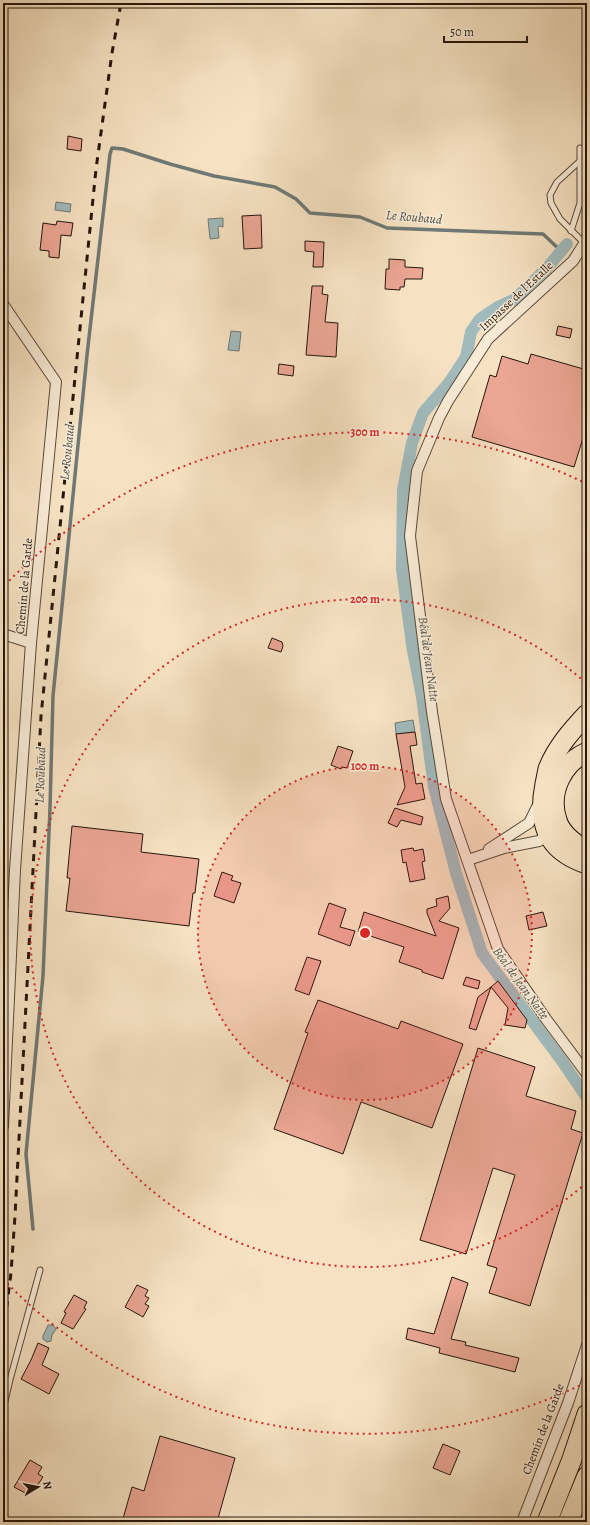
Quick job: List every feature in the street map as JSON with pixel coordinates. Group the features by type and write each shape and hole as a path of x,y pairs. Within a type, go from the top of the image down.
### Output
{"highway":[{"path":"587,714 570,733 557,752 548,769 542,797 546,826 564,852 574,859 587,864"},
{"path":"546,826 554,806 555,793 566,768 574,759 587,752"},
{"path":"546,826 564,834 587,852"},
{"path":"547,1522 572,1459 587,1414"},
{"path":"568,1522 587,1476"}],"street":[{"name":"Impasse de l'Estalle","path":"468,860 446,799 432,712 410,536 417,471 448,401 488,339 573,261 586,241"},
{"name":"Chemin de la Garde","path":"3,304 56,382 31,643 15,870 3,1126"},
{"path":"3,634 31,643"},
{"path":"468,860 504,848 539,841 546,826"},
{"path":"468,860 495,846 546,826"},
{"path":"468,860 498,949 546,1019 587,1074"},
{"name":"Chemin de la Garde","path":"522,1522 568,1403 587,1345"}],"lane":[{"path":"571,231 580,203 580,148"},
{"path":"580,161 557,182 550,195 551,203 560,219 571,231 586,241"},
{"path":"3,1409 40,1270"}],"water":[{"path":"56,202 71,204 70,212 55,210"},
{"path":"223,218 223,227 218,227 219,238 210,239 208,219"},
{"path":"231,331 241,332 239,351 228,350"},
{"path":"413,720 415,732 396,734 395,723"},
{"path":"48,1325 53,1325 56,1329 52,1335 51,1341 47,1342 43,1339 43,1336"}],"building":[{"path":"68,136 82,139 81,151 67,149"},
{"path":"261,215 262,248 244,249 242,216"},
{"path":"57,221 73,223 71,236 61,235 59,258 49,257 49,251 40,250 43,223 56,225"},
{"path":"305,241 324,242 323,267 313,267 314,252 305,251"},
{"path":"389,259 405,260 405,267 423,268 422,279 405,279 404,287 400,287 400,290 385,289 386,269 389,269"},
{"path":"312,286 323,286 322,294 328,295 325,322 338,323 336,357 306,355"},
{"path":"558,326 572,329 570,338 556,335"},
{"path":"531,354 587,370 587,425 574,467 472,437 490,375 496,377 502,356 528,364"},
{"path":"279,364 294,366 293,376 278,374"},
{"path":"272,638 282,642 283,646 281,652 268,648"},
{"path":"415,732 417,745 410,746 416,784 422,783 425,799 397,805 405,787 396,734"},
{"path":"338,746 353,751 347,768 342,767 341,769 331,765"},
{"path":"395,808 423,817 421,825 401,820 397,827 388,823"},
{"path":"72,826 143,834 141,852 199,859 189,926 66,911 70,878 67,878"},
{"path":"413,848 414,851 423,849 425,861 422,862 425,879 410,882 406,862 403,863 401,850"},
{"path":"222,872 233,876 231,880 241,883 234,903 214,896"},
{"path":"448,896 450,908 439,921 459,928 443,979 399,962 404,947 358,932 364,912 436,936 427,913 427,909 437,906 436,899"},
{"path":"329,903 346,909 340,927 355,931 350,946 318,934"},
{"path":"543,912 547,926 529,930 526,916"},
{"path":"307,957 321,961 309,995 295,990"},
{"path":"466,977 480,981 478,989 463,985"},
{"path":"498,981 527,1020 525,1028 505,1025 508,1008 491,987"},
{"path":"491,987 476,1030 469,1028 478,997"},
{"path":"318,1000 398,1029 401,1021 463,1044 432,1128 361,1102 343,1154 274,1129 308,1033 305,1032"},
{"path":"478,1048 535,1067 526,1096 576,1111 571,1129 583,1133 530,1306 489,1293 497,1268 487,1265 515,1175 493,1168 466,1254 420,1240"},
{"path":"452,1277 468,1283 451,1339 466,1342 465,1345 519,1358 515,1372 439,1353 440,1348 406,1339 408,1328 434,1334"},
{"path":"137,1285 148,1290 145,1296 149,1298 145,1304 149,1306 143,1317 125,1307"},
{"path":"74,1295 87,1302 84,1308 86,1309 73,1329 61,1323 66,1313 64,1312"},
{"path":"38,1343 49,1348 42,1365 59,1374 49,1394 21,1379"},
{"path":"160,1436 235,1458 217,1522 122,1522 132,1487 144,1491"},
{"path":"443,1444 460,1451 450,1475 433,1468"},
{"path":"30,1460 42,1467 38,1474 43,1477 37,1486 33,1484 27,1494 14,1487"}],"waterway":[{"name":"Le Roubaud","path":"33,1229 26,1154 43,976 53,696 87,355 110,154 112,148 123,149 214,176 275,187 296,199 310,213 360,217 387,228 543,234 561,251"},
{"name":"Béal de Jean Natte","path":"567,244 547,268 515,299 498,307 480,319 471,332 466,357 449,383 423,413 412,443 403,490 402,569 434,787 456,873 482,953 562,1061 587,1098"}],"railway":[{"path":"3,1336 11,1273 15,1216 41,716 96,169 112,53 121,3"}]}
